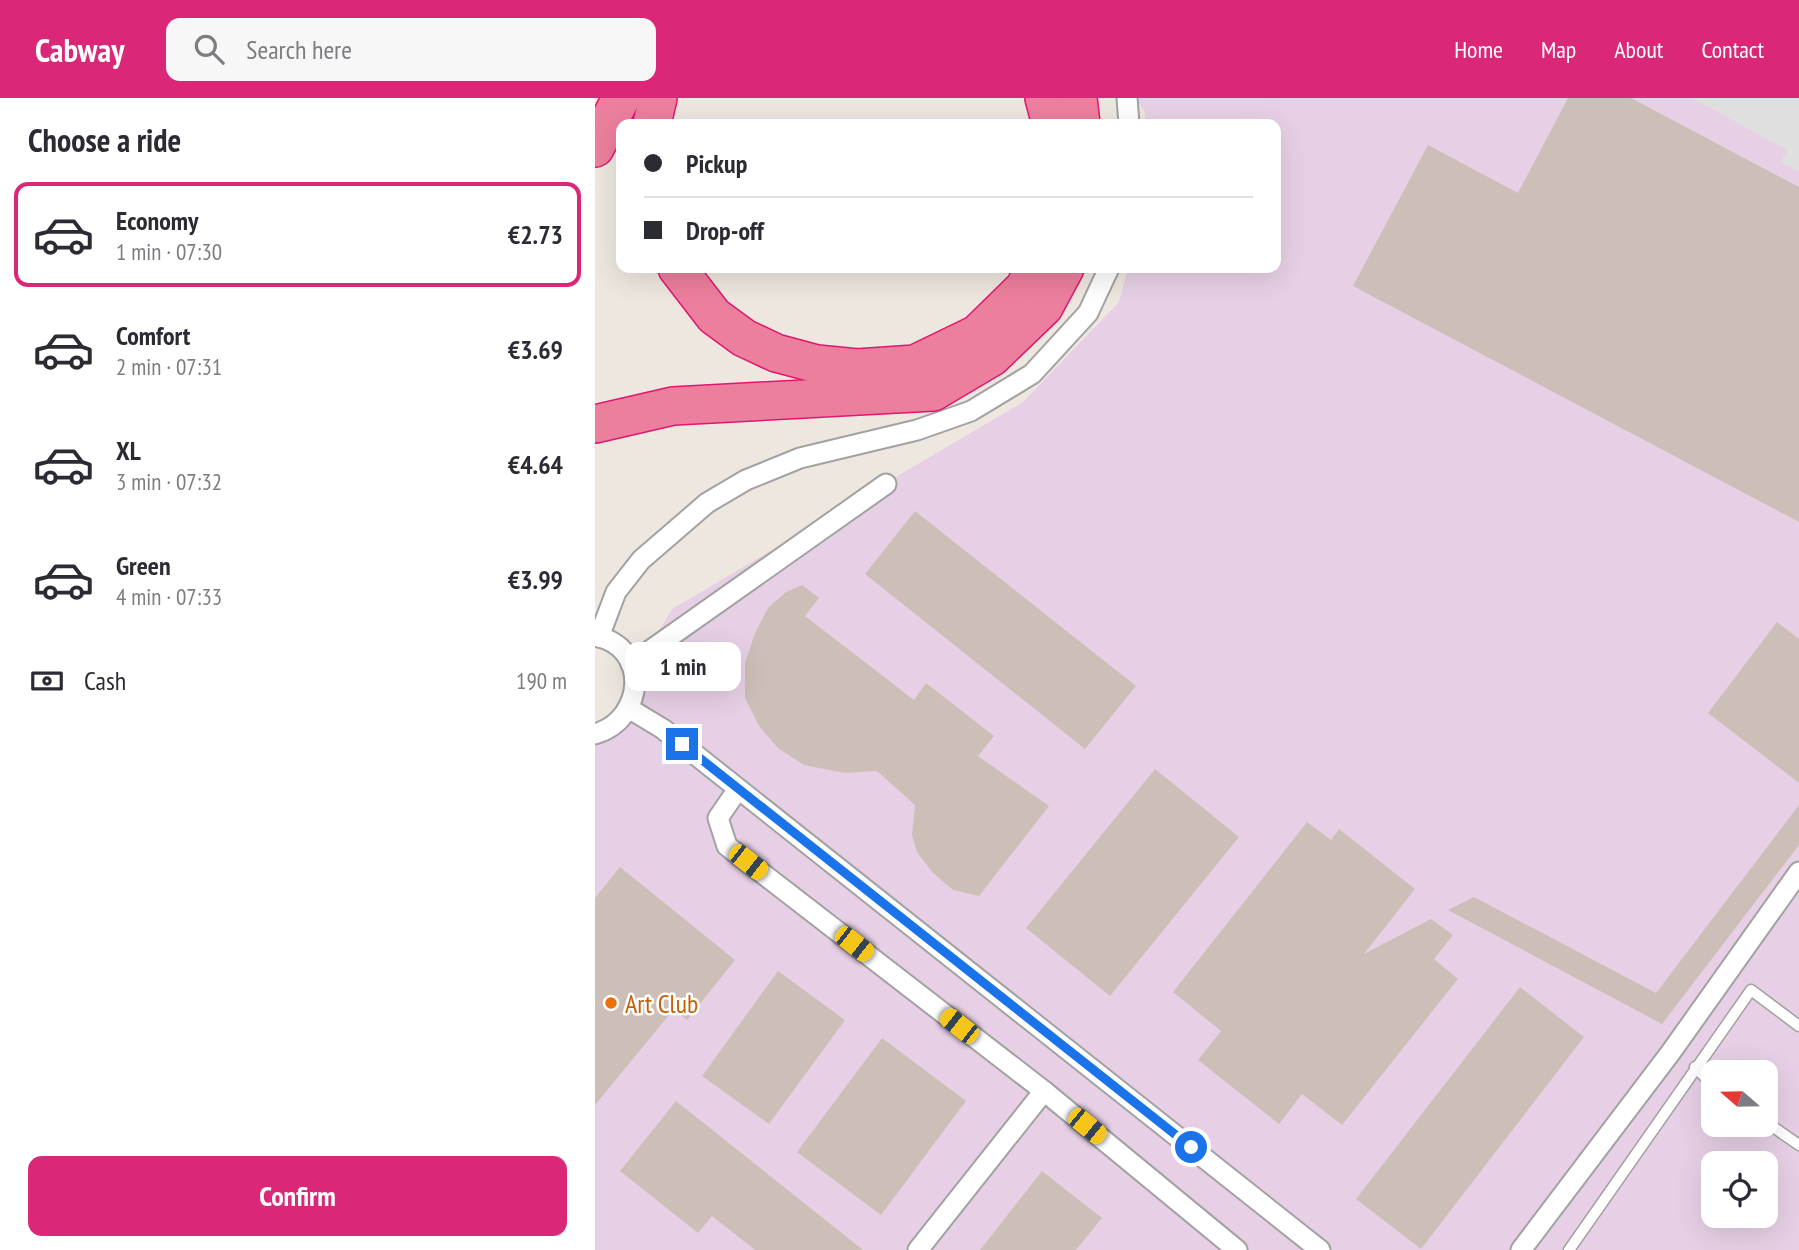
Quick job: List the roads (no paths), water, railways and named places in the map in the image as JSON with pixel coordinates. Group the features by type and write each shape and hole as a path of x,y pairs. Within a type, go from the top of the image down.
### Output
{"highway":[{"path":"595,148 621,98"},
{"path":"654,119 659,98"},
{"path":"1044,98 1050,119"},
{"path":"1078,98 1080,119"},
{"path":"681,273 714,316 744,338 776,353 817,364 857,368 915,364 977,334 1025,287 1031,273"},
{"path":"595,424 673,406 933,392 992,358 1044,307 1062,273"}],"street":[{"path":"1127,98 1129,119"},
{"path":"595,734 620,722 630,709 635,679 631,664 613,642 597,636 616,592 641,560 707,503 745,480 800,458 917,430 982,405 1032,374 1088,313 1107,273"},
{"path":"631,664 886,484"},
{"path":"630,709 663,729 1320,1250"},
{"path":"738,789 717,818 727,846 1044,1091 1237,1250"},
{"path":"1521,1250 1671,1052 1799,872"},
{"path":"918,1250 1044,1091"}],"lane":[{"path":"1569,1250 1751,990 1799,1026"},
{"path":"1695,1067 1701,1073"},
{"path":"1778,1130 1799,1145"}],"place":[{"name":"Art Club","path":"611,1003"}]}
